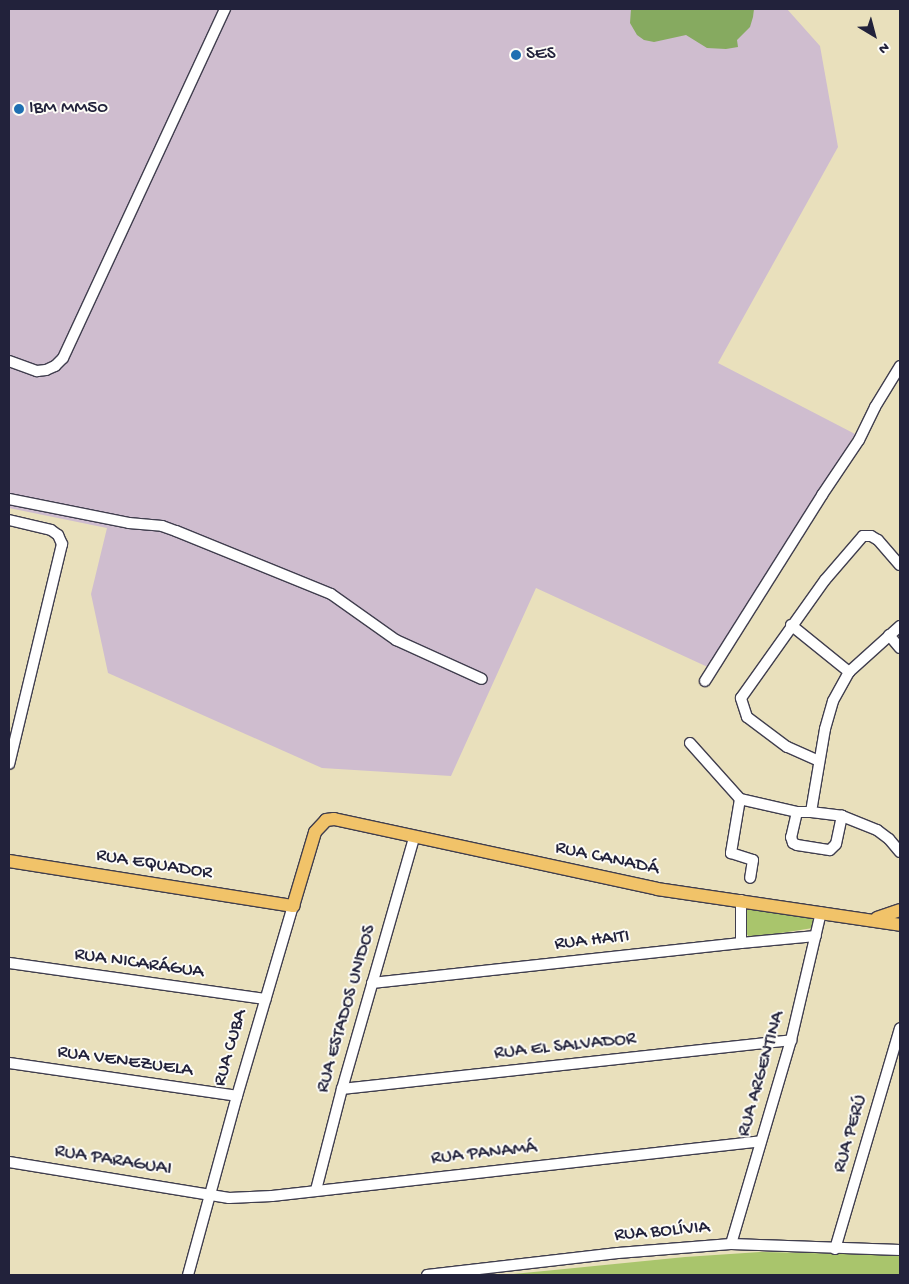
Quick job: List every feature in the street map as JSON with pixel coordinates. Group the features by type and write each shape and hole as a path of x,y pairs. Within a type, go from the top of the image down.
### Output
{"main road":[{"name":"RUA CANADÁ","path":"315,832 326,820 334,819 414,838 657,889 873,919 900,925"},
{"name":"RUA CUBA","path":"293,906 315,832"},
{"name":"RUA EQUADOR","path":"9,861 293,906"},
{"path":"873,919 900,910"}],"street":[{"path":"9,361 38,371 55,366 63,358 225,9"},
{"path":"705,681 822,495 859,440 875,407 900,366"},
{"path":"9,498 129,523 162,526 176,531 332,594 396,640 482,679"},
{"path":"9,520 51,530 58,535 62,544 9,764"},
{"path":"819,760 787,747 746,717 742,709 741,698 791,625 825,580 863,536 871,536 878,540 900,565"},
{"path":"791,625 849,672"},
{"path":"811,812 819,760 833,701 849,672 900,626"},
{"path":"889,636 900,648"},
{"path":"690,743 740,799 797,812 842,816 877,830 889,839 900,852"},
{"path":"740,799 731,852 753,860 750,878"},
{"path":"797,812 791,837 793,843 830,850 836,844 842,816"},
{"name":"RUA ESTADOS UNIDOS","path":"316,1190 342,1089 414,838"},
{"path":"741,900 741,942"},
{"name":"RUA CUBA","path":"188,1275 212,1194 236,1096 293,906"},
{"name":"RUA ARGENTINA","path":"731,1244 791,1040 821,912"},
{"name":"RUA HAITI","path":"372,984 741,942 816,936"},
{"name":"RUA NICARÁGUA","path":"9,963 264,999"},
{"name":"RUA PERÚ","path":"836,1250 900,1028"},
{"name":"RUA EL SALVADOR","path":"342,1089 791,1040"},
{"name":"RUA VENEZUELA","path":"9,1063 236,1096"},
{"name":"RUA PANAMÁ","path":"212,1194 229,1198 272,1196 760,1141"},
{"name":"RUA PARAGUAI","path":"9,1162 212,1194"},
{"name":"RUA BOLÍVIA","path":"428,1275 618,1253 731,1244 836,1250 900,1250"}],"shaded area":[{"path":"9,9 787,9 820,46 838,147 718,363 855,434 712,669 536,588 451,776 322,768 108,673 91,594 107,528 9,508"}],"green space":[{"path":"631,9 754,9 750,27 737,40 738,47 726,49 707,48 686,35 654,42 644,40 637,35 630,23"},
{"path":"747,907 815,915 813,928 750,938 745,932 745,909"},
{"path":"760,1252 900,1255 900,1275 504,1275 685,1257"}],"place":[{"name":"SES","path":"516,55"},
{"name":"IBM MM50","path":"19,109"}]}
